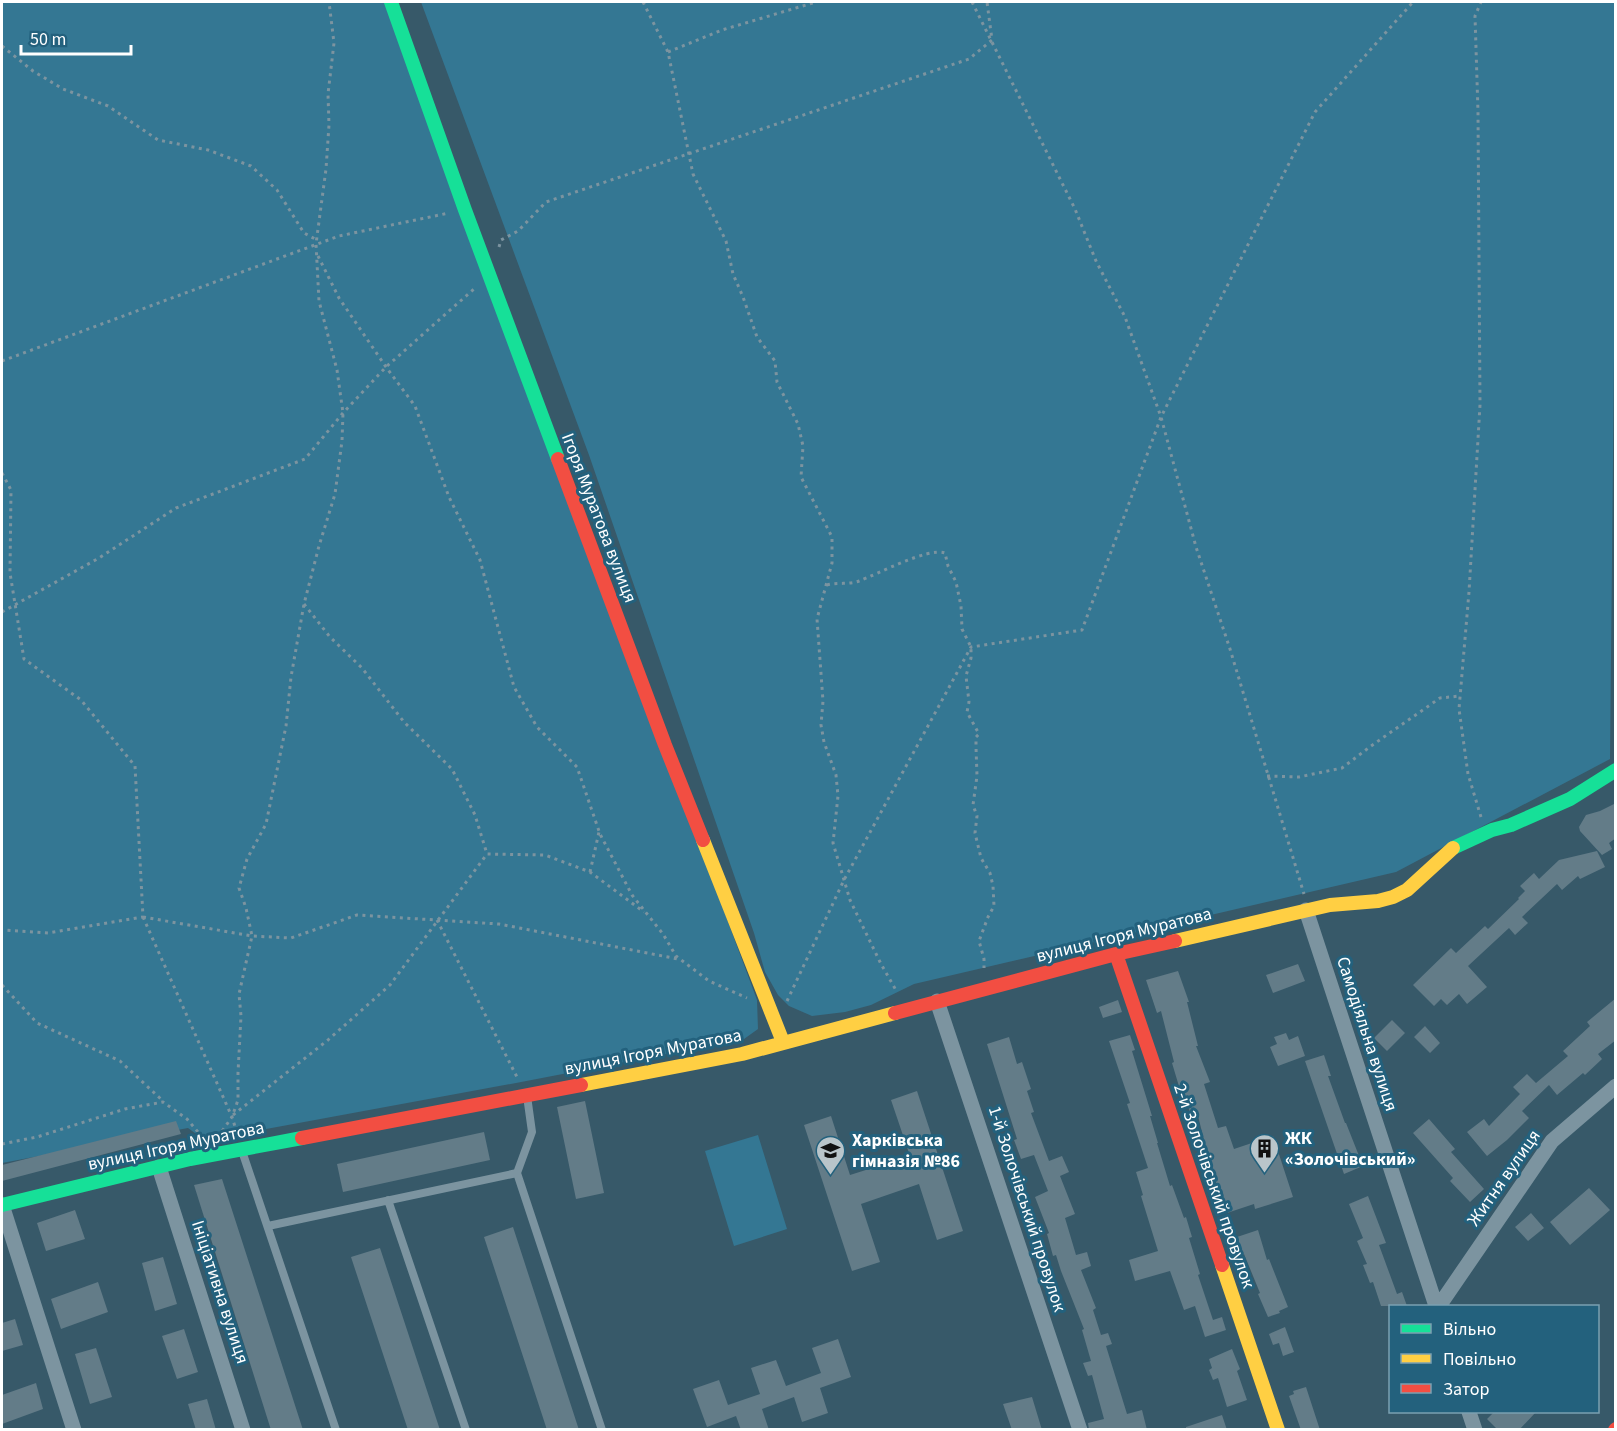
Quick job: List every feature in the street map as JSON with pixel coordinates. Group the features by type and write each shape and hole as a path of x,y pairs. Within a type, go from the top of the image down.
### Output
{"street":[{"name":"Ігоря Муратова вулиця","path":"391,2 489,276 665,745 783,1042"},
{"name":"вулиця Ігоря Муратова","path":"2,1205 216,1154 742,1054 1116,954 1330,905 1378,901 1393,897 1407,890 1452,848 1570,800 1616,770"},
{"name":"Самодіяльна вулиця","path":"1306,910 1437,1305"},
{"name":"2-й Золочівський провулок","path":"1116,954 1278,1430"},
{"name":"1-й Золочівський провулок","path":"937,1001 1080,1430"},
{"name":"Житня вулиця","path":"1438,1305 1551,1141 1616,1086"},
{"name":"Ініціативна вулиця","path":"159,1167 243,1430"},
{"path":"2,1205 74,1430"},
{"path":"1469,1413 1475,1430"}],"lane":[{"path":"527,1095 532,1132 517,1173 602,1430"},
{"path":"242,1149 336,1430"},
{"path":"268,1226 517,1173"},
{"path":"388,1200 466,1430"}],"path":[{"path":"232,1117 238,1100 241,1016 239,994 252,936 239,888 247,859 266,824 286,726 291,677 304,604 335,494 342,441 343,413 337,370 319,300 316,242 326,169 329,125 328,94 334,44 329,2"},
{"path":"643,2 668,52 693,174 726,241 733,274 757,337 775,361 777,382 798,424 803,446 801,477 832,537 832,563 817,620 823,701 821,725 824,742 836,775 838,796 833,843 850,900 880,964 897,992"},
{"path":"668,52 722,30 816,2"},
{"path":"972,2 1075,209 1096,261 1125,317 1161,417 1203,567 1304,894 1306,910"},
{"path":"987,2 992,40"},
{"path":"970,647 1082,630 1161,417 1315,112 1413,2"},
{"path":"1481,2 1475,16 1480,405 1469,592 1459,709 1468,774 1479,813 1490,831"},
{"path":"501,240 518,231 546,202 969,59 992,40"},
{"path":"2,46 33,71 63,89 108,106 158,140 208,150 251,166 278,190 304,233 316,242"},
{"path":"2,361 316,242 465,210"},
{"path":"317,255 339,298 415,406 449,497 480,560 514,687 537,727 577,767 599,830 632,895 663,934 676,956 709,981 770,1008"},
{"path":"2,612 99,558 176,508 305,459 343,413 386,367 489,276"},
{"path":"2,473 11,490 10,573 24,659 81,699 135,766 143,917 232,1117"},
{"path":"826,585 851,583 935,551 945,553 948,566 956,582 961,606 962,629 970,647 966,676 969,702 967,712 979,734 976,737 977,776 973,805 977,816 975,833 981,858 992,880 994,906 979,941 984,968"},
{"path":"304,604 330,637 362,668 404,722 452,769 475,815 487,854"},
{"path":"776,1025 844,880 970,647"},
{"path":"1267,776 1299,777 1342,768 1440,698 1460,696"},
{"path":"590,872 599,830"},
{"path":"487,854 545,855 590,872 648,915"},
{"path":"216,1154 219,1135 232,1117 328,1040 390,985 487,854"},
{"path":"2,930 48,933 143,917 252,936 291,938 357,915 499,924 680,959"},
{"path":"436,920 527,1095"},
{"path":"2,985 37,1023 120,1061 163,1102 187,1119 216,1154"},
{"path":"2,1144 37,1137 125,1109 163,1102"}],"shaded area":[{"path":"2,2 387,2 757,1000 758,1029 744,1039 233,1135 199,1136 188,1128 2,1163"},
{"path":"421,2 1615,2 1610,759 1396,872 914,984 871,1005 845,1012 812,1016 789,1006 778,995 765,972 754,933 589,455"},
{"path":"758,1135 787,1229 734,1246 705,1151"}],"building":[{"path":"1616,803 1616,838 1609,843 1612,849 1602,855 1579,827 1586,815"},
{"path":"1597,851 1605,867 1580,879 1578,876 1562,890 1557,884 1522,917 1528,923 1515,935 1509,928 1468,966 1487,987 1467,1004 1459,994 1447,1005 1441,999 1434,1006 1413,985 1451,948 1456,953 1485,926 1488,929 1519,899 1525,891 1520,886 1534,873 1539,879 1559,860"},
{"path":"1298,964 1305,981 1273,993 1266,975"},
{"path":"1178,971 1189,1002 1187,1002 1198,1046 1196,1046 1210,1082 1204,1084 1218,1128 1226,1126 1234,1149 1273,1136 1293,1197 1255,1209 1254,1204 1227,1213 1211,1168 1198,1116 1192,1118 1183,1092 1181,1093 1161,1011 1157,1013 1146,980"},
{"path":"1616,998 1616,1040 1598,1054 1602,1059 1585,1075 1583,1073 1557,1095 1549,1085 1522,1111 1529,1118 1487,1156 1467,1132 1484,1119 1489,1126 1520,1094 1513,1087 1527,1074 1536,1083 1568,1056 1563,1051 1590,1026 1587,1022"},
{"path":"1118,1000 1122,1012 1103,1018 1099,1007"},
{"path":"1392,1020 1405,1033 1387,1051 1374,1038"},
{"path":"1425,1026 1440,1043 1430,1053 1414,1037"},
{"path":"1286,1033 1289,1040 1298,1036 1305,1056 1278,1066 1270,1047 1277,1044 1274,1037"},
{"path":"1130,1035 1135,1050 1132,1051 1170,1186 1172,1185 1184,1218 1186,1217 1192,1237 1189,1238 1200,1274 1198,1275 1213,1320 1222,1317 1226,1330 1205,1337 1195,1306 1184,1310 1170,1271 1135,1281 1129,1260 1158,1251 1136,1172 1148,1168 1127,1104 1130,1103 1109,1041"},
{"path":"1009,1037 1017,1064 1022,1062 1031,1089 1027,1091 1034,1112 1031,1113 1049,1161 1062,1156 1069,1172 1060,1176 1075,1214 1065,1218 1076,1255 1087,1252 1091,1266 1081,1270 1096,1308 1093,1310 1101,1335 1108,1333 1112,1344 1106,1346 1127,1414 1142,1410 1147,1430 1089,1430 1088,1423 1104,1419 1092,1375 1088,1376 1083,1363 1091,1361 1082,1330 1084,1329 1056,1255 1053,1256 1047,1234 1049,1233 1035,1197 1048,1191 1034,1155 1021,1159 1014,1140 1017,1139 987,1044"},
{"path":"1324,1055 1331,1076 1328,1076 1363,1166 1344,1174 1305,1061"},
{"path":"917,1091 963,1231 937,1240 919,1184 861,1204 880,1262 852,1271 804,1125 831,1116 850,1175 910,1156 891,1100"},
{"path":"585,1101 604,1193 576,1199 557,1107"},
{"path":"1429,1119 1455,1149 1451,1152 1484,1189 1470,1202 1450,1181 1453,1178 1413,1133"},
{"path":"176,1121 181,1134 2,1181 2,1165"},
{"path":"484,1132 490,1160 343,1192 337,1164"},
{"path":"222,1179 303,1430 271,1430 194,1185"},
{"path":"1589,1188 1610,1210 1570,1245 1550,1222"},
{"path":"1368,1196 1386,1243 1379,1245 1397,1294 1402,1292 1407,1305 1381,1306 1373,1282 1370,1283 1363,1265 1367,1264 1357,1241 1363,1238 1349,1204"},
{"path":"75,1210 85,1239 46,1251 37,1223"},
{"path":"1531,1213 1544,1228 1528,1241 1515,1227"},
{"path":"513,1227 579,1430 547,1430 484,1237"},
{"path":"1258,1230 1267,1260 1269,1259 1288,1307 1268,1317 1237,1237"},
{"path":"380,1248 440,1430 408,1430 351,1257"},
{"path":"163,1257 177,1304 155,1311 142,1263"},
{"path":"98,1282 108,1312 61,1329 51,1299"},
{"path":"15,1319 23,1345 2,1351 2,1323"},
{"path":"1285,1327 1294,1352 1283,1356 1279,1343 1273,1345 1269,1334"},
{"path":"184,1329 198,1372 177,1379 162,1336"},
{"path":"838,1339 851,1377 820,1388 828,1413 802,1422 794,1397 762,1409 769,1430 741,1430 736,1416 707,1427 693,1389 719,1380 728,1405 760,1394 751,1368 776,1360 786,1386 821,1373 812,1348"},
{"path":"96,1348 112,1397 90,1404 75,1354"},
{"path":"1232,1349 1240,1369 1237,1371 1247,1400 1227,1407 1218,1378 1213,1380 1209,1370 1212,1368 1209,1359"},
{"path":"36,1383 43,1409 2,1424 2,1395"},
{"path":"1306,1387 1320,1430 1301,1430 1289,1396 1294,1394 1293,1391"},
{"path":"1032,1397 1042,1430 1012,1430 1003,1404"},
{"path":"207,1399 216,1430 196,1430 188,1404"},
{"path":"1493,1413 1535,1413 1519,1430 1498,1430 1487,1419"},
{"path":"1222,1415 1227,1430 1186,1430 1186,1427"}],"traffic: fast":[{"path":"391,2 465,210 558,459"},
{"path":"1453,848 1570,799 1616,770"},
{"path":"2,1205 190,1159 302,1138"}],"traffic: slow":[{"path":"703,840 783,1042"},
{"path":"1175,941 1330,905 1378,901 1393,897 1407,890 1453,848"},
{"path":"581,1085 742,1054 895,1013"},
{"path":"1222,1265 1278,1430"}],"traffic: jam":[{"path":"558,459 703,840"},
{"path":"895,1013 1116,954 1175,941"},
{"path":"1116,954 1222,1265"},
{"path":"302,1138 581,1085"}],"place":[{"name":"ЖК «Золочівський»","path":"1264,1174"},
{"name":"Харківська гімназія №86","path":"831,1176"}]}
